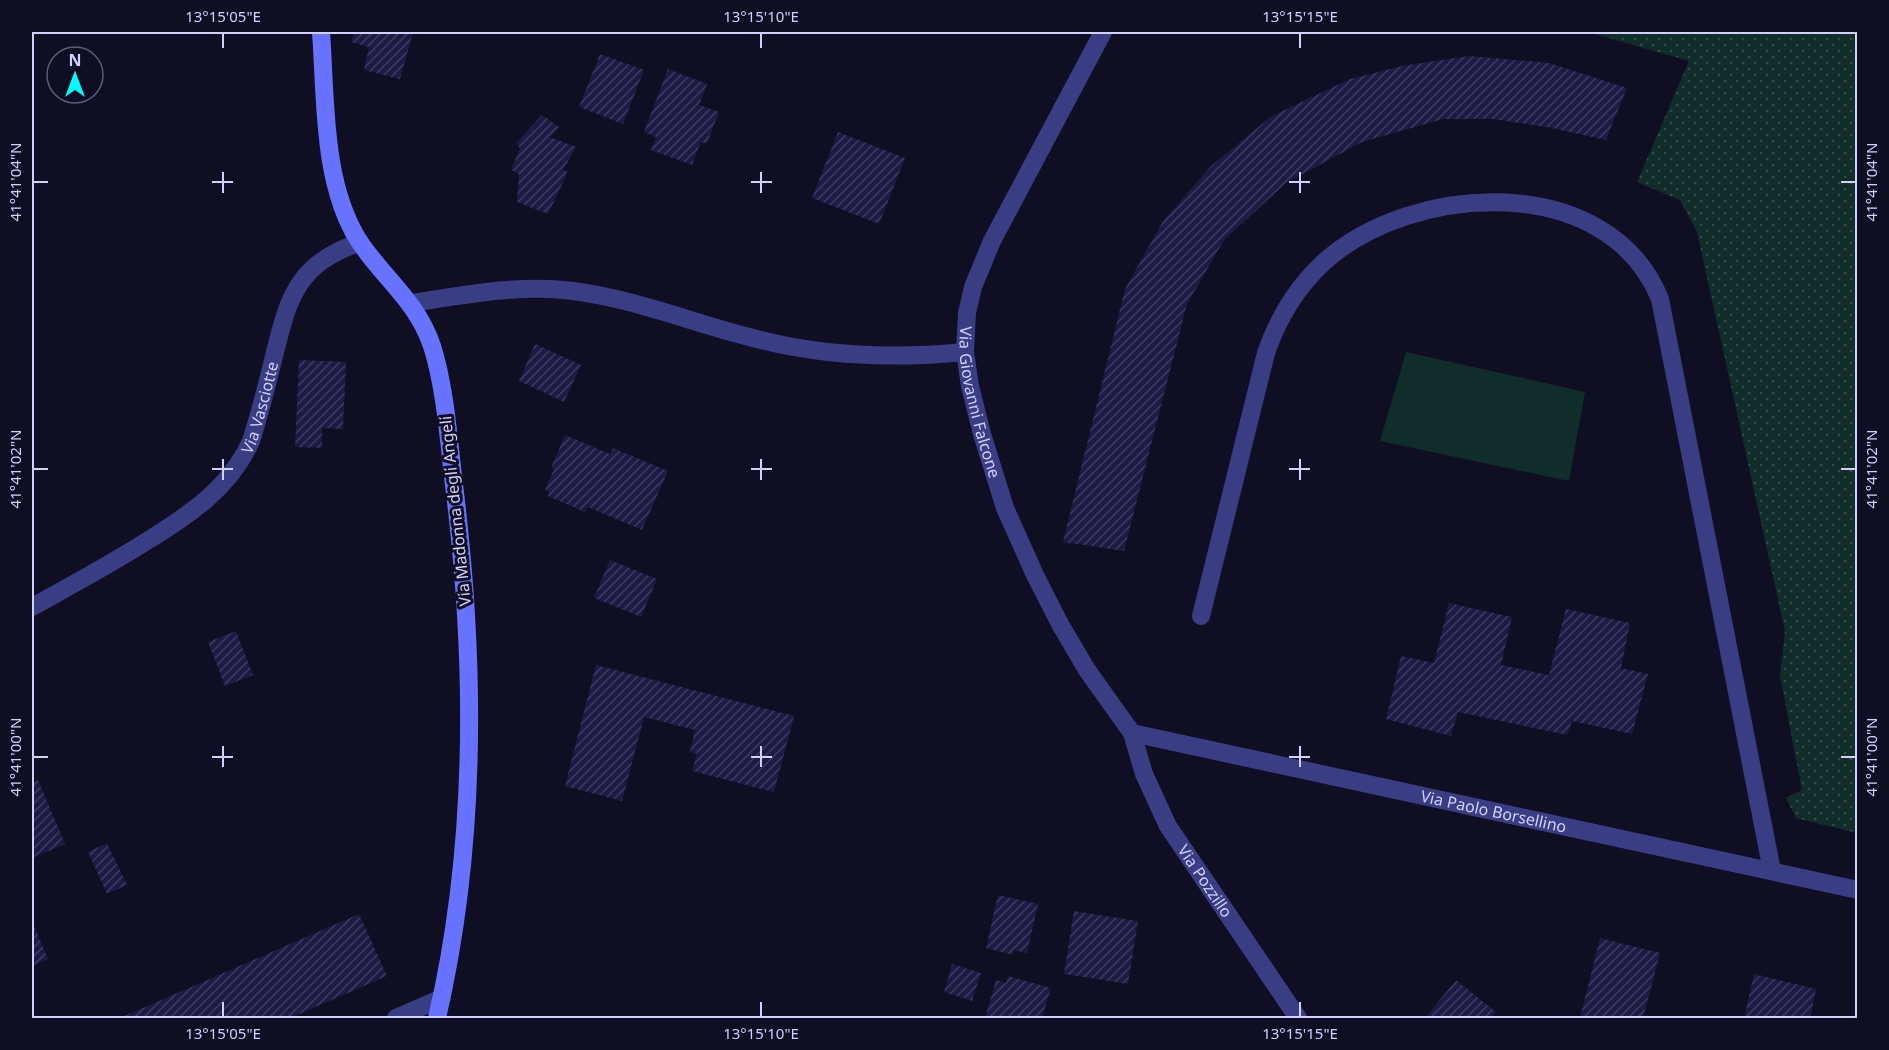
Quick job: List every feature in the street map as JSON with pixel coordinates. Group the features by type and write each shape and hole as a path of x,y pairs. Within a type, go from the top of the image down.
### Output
{"street":[{"name":"Via Madonna degli Angeli","path":"321,32 328,137 334,175 346,216 360,242 411,303 432,347 441,389 460,538 470,656 469,763 464,850 454,926 437,1018"},
{"name":"Via Giovanni Falcone","path":"1103,32 984,257 973,287 967,313 965,352 970,386 982,434 996,482 1015,530 1060,624 1087,670 1132,733"},
{"path":"1201,616 1266,353 1273,333 1291,301 1324,262 1349,243 1379,227 1429,209 1465,203 1497,202 1544,207 1590,224 1614,237 1639,261 1654,284 1660,299 1772,871"},
{"name":"Via Vasciotte","path":"32,607 171,526 205,502 219,488 237,466 251,441 292,296 304,279 321,262 340,250 360,242"},
{"path":"411,303 504,289 571,290 610,297 755,339 813,351 891,356 965,352"},
{"name":"Via Paolo Borsellino","path":"1132,733 1857,890"},
{"name":"Via Pozzillo","path":"1132,733 1146,780 1168,826 1298,1018"},
{"path":"396,1018 441,998"}],"green space":[{"path":"1588,32 1857,32 1857,833 1796,818 1786,798 1802,790 1780,676 1785,631 1697,232 1680,200 1637,182 1689,61"},
{"path":"1406,352 1585,392 1569,481 1380,441"}],"building":[{"path":"354,32 413,32 400,79 364,70 369,47 351,42"},
{"path":"600,54 644,70 623,124 579,107"},
{"path":"1469,56 1549,63 1627,88 1606,140 1547,127 1493,119 1443,119 1362,142 1286,183 1224,240 1187,304 1124,551 1063,542 1125,289 1163,221 1212,165 1272,116 1350,79 1402,66"},
{"path":"668,69 707,84 699,105 719,112 707,144 701,142 692,165 651,150 656,137 644,132"},
{"path":"542,115 559,127 550,137 576,147 563,170 568,172 548,214 517,202 519,174 511,170 520,148 516,143"},
{"path":"838,132 905,158 879,224 812,198"},
{"path":"535,344 581,365 564,402 519,381"},
{"path":"299,360 346,362 343,429 322,428 322,448 295,447"},
{"path":"565,435 610,454 613,448 668,471 642,530 588,507 585,512 548,496 550,492 545,490 554,469 551,468"},
{"path":"610,560 657,579 641,617 594,598"},
{"path":"1449,603 1512,617 1501,665 1549,675 1566,609 1630,623 1621,668 1648,674 1632,734 1572,721 1567,735 1458,712 1451,736 1386,719 1401,656 1434,663"},
{"path":"236,631 253,675 225,686 208,642"},
{"path":"596,665 794,716 774,792 692,771 697,754 690,752 695,730 644,717 622,801 565,786"},
{"path":"38,780 65,844 32,858 32,783"},
{"path":"107,843 127,885 107,894 88,852"},
{"path":"998,895 1038,904 1027,953 1014,950 1013,955 986,948"},
{"path":"1074,911 1138,921 1128,984 1064,974"},
{"path":"359,914 387,976 290,1018 120,1018"},
{"path":"32,921 48,959 32,966"},
{"path":"1600,938 1660,953 1643,1018 1580,1018"},
{"path":"952,964 981,973 972,1001 944,992"},
{"path":"1754,974 1816,989 1810,1018 1744,1018"},
{"path":"1008,976 1051,988 1042,1018 985,1018 996,980 1006,983"},
{"path":"1456,980 1496,1012 1490,1018 1425,1018"}]}
